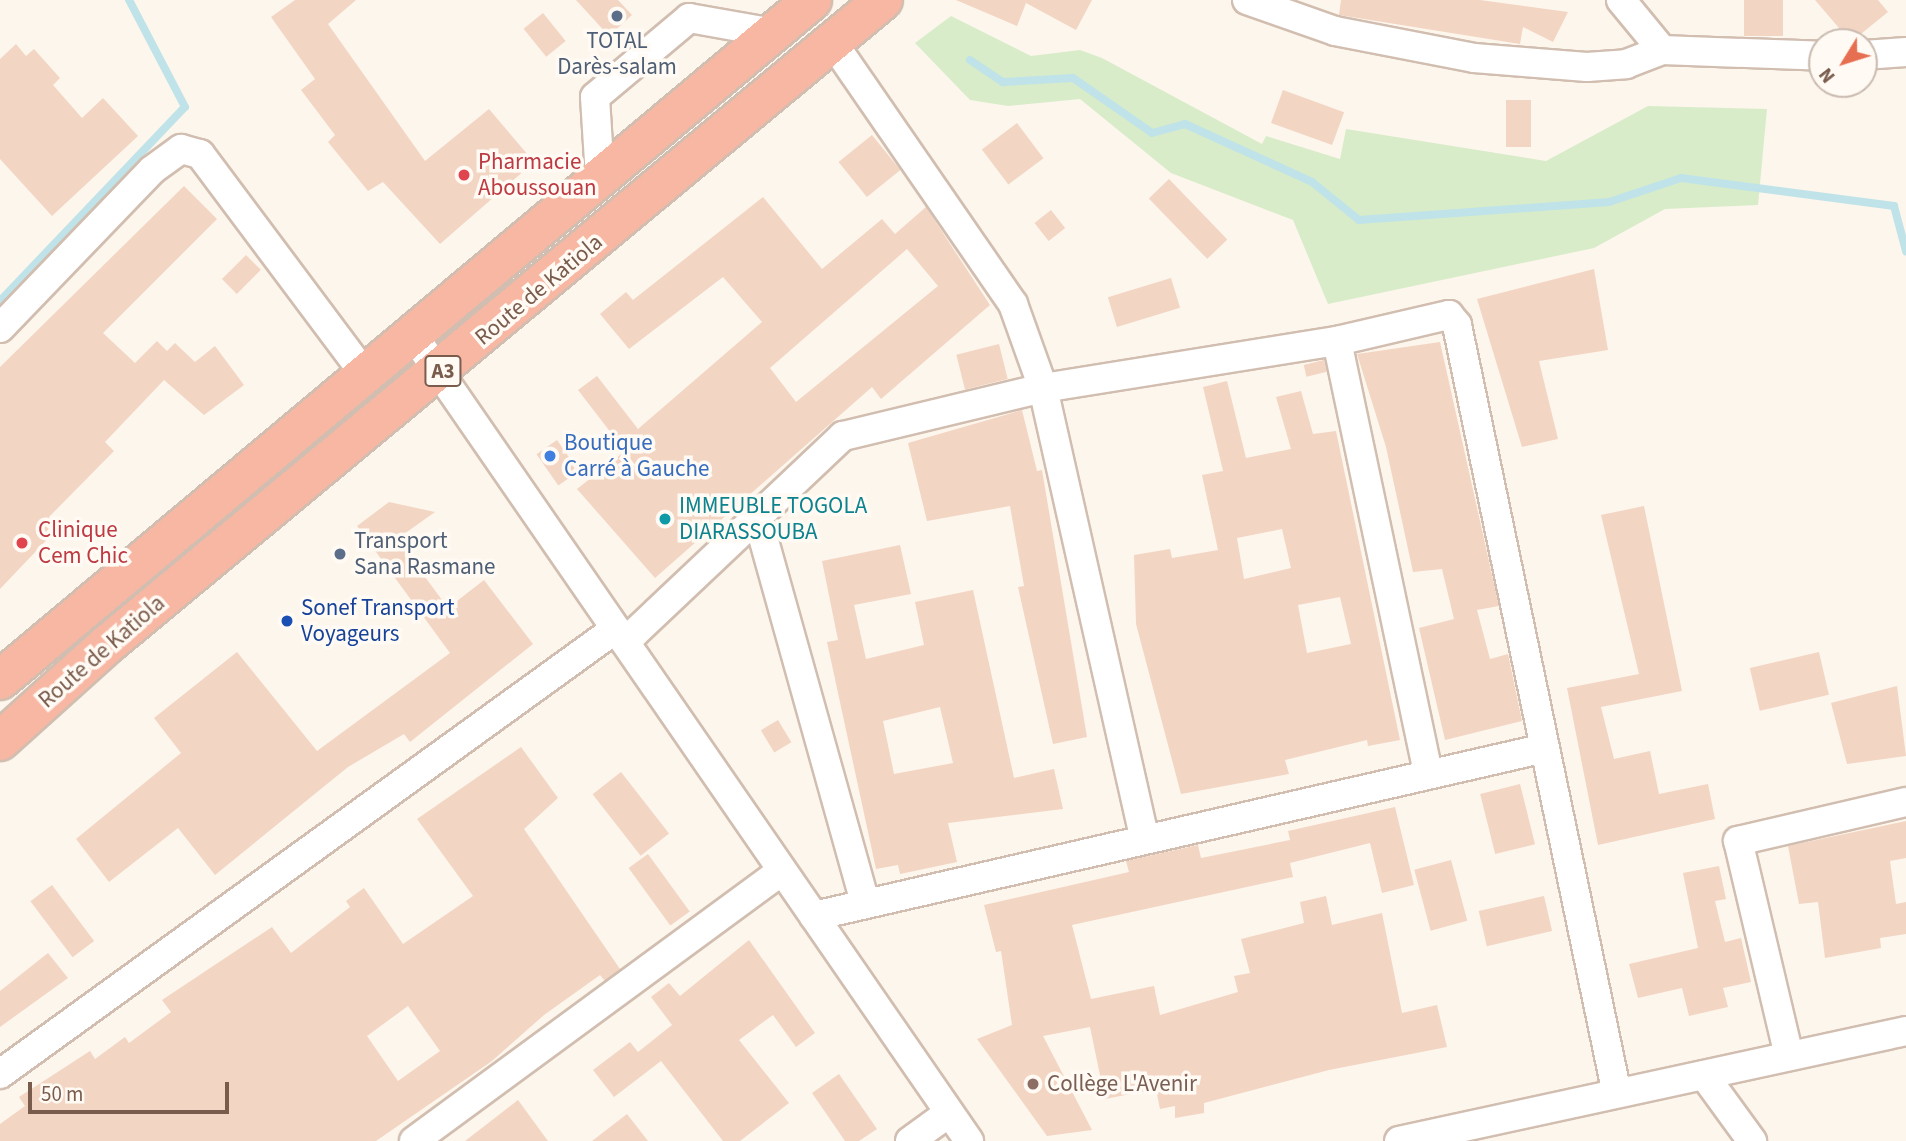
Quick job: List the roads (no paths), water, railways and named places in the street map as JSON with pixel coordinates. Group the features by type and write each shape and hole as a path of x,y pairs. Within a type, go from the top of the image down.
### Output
{"highway":[{"name":"Route de Katiola","path":"0,680 363,372 812,0"},
{"name":"Route de Katiola","path":"0,741 109,643 441,372 884,0"}],"street":[{"path":"1247,0 1335,31 1474,58 1587,67 1626,64 1662,50 1808,55"},
{"path":"1621,0 1662,50"},
{"path":"600,177 594,97 689,18 773,33"},
{"path":"833,43 992,266 1043,388 1144,838"},
{"path":"1878,54 1906,52"},
{"path":"0,328 152,170 181,149 200,154 363,372"},
{"path":"0,1073 620,636 843,436 1043,388 1337,341 1455,318 1617,1094"},
{"path":"411,332 969,1141"},
{"path":"1337,341 1428,775"},
{"path":"756,512 864,900"},
{"path":"814,916 864,900 1545,748"},
{"path":"1790,1056 1738,841 1906,802"},
{"path":"414,1141 782,870"},
{"path":"1399,1141 1906,1031"},
{"path":"1704,1075 1752,1141"},
{"path":"910,1141 949,1113"}],"waterway":[{"path":"0,301 185,107 129,0"},
{"path":"970,60 1003,82 1073,78 1152,133 1185,124 1312,182 1359,220 1609,202 1681,178 1894,206 1906,251"}],"place":[{"name":"TOTAL Darès-salam","path":"617,16"},
{"name":"Pharmacie Aboussouan","path":"464,175"},
{"name":"Boutique Carré à Gauche","path":"550,456"},
{"name":"IMMEUBLE TOGOLA DIARASSOUBA","path":"665,519"},
{"name":"Clinique Cem Chic","path":"22,543"},
{"name":"Transport Sana Rasmane","path":"340,554"},
{"name":"Sonef Transport Voyageurs","path":"287,621"},
{"name":"Collège L'Avenir","path":"1033,1084"}]}
